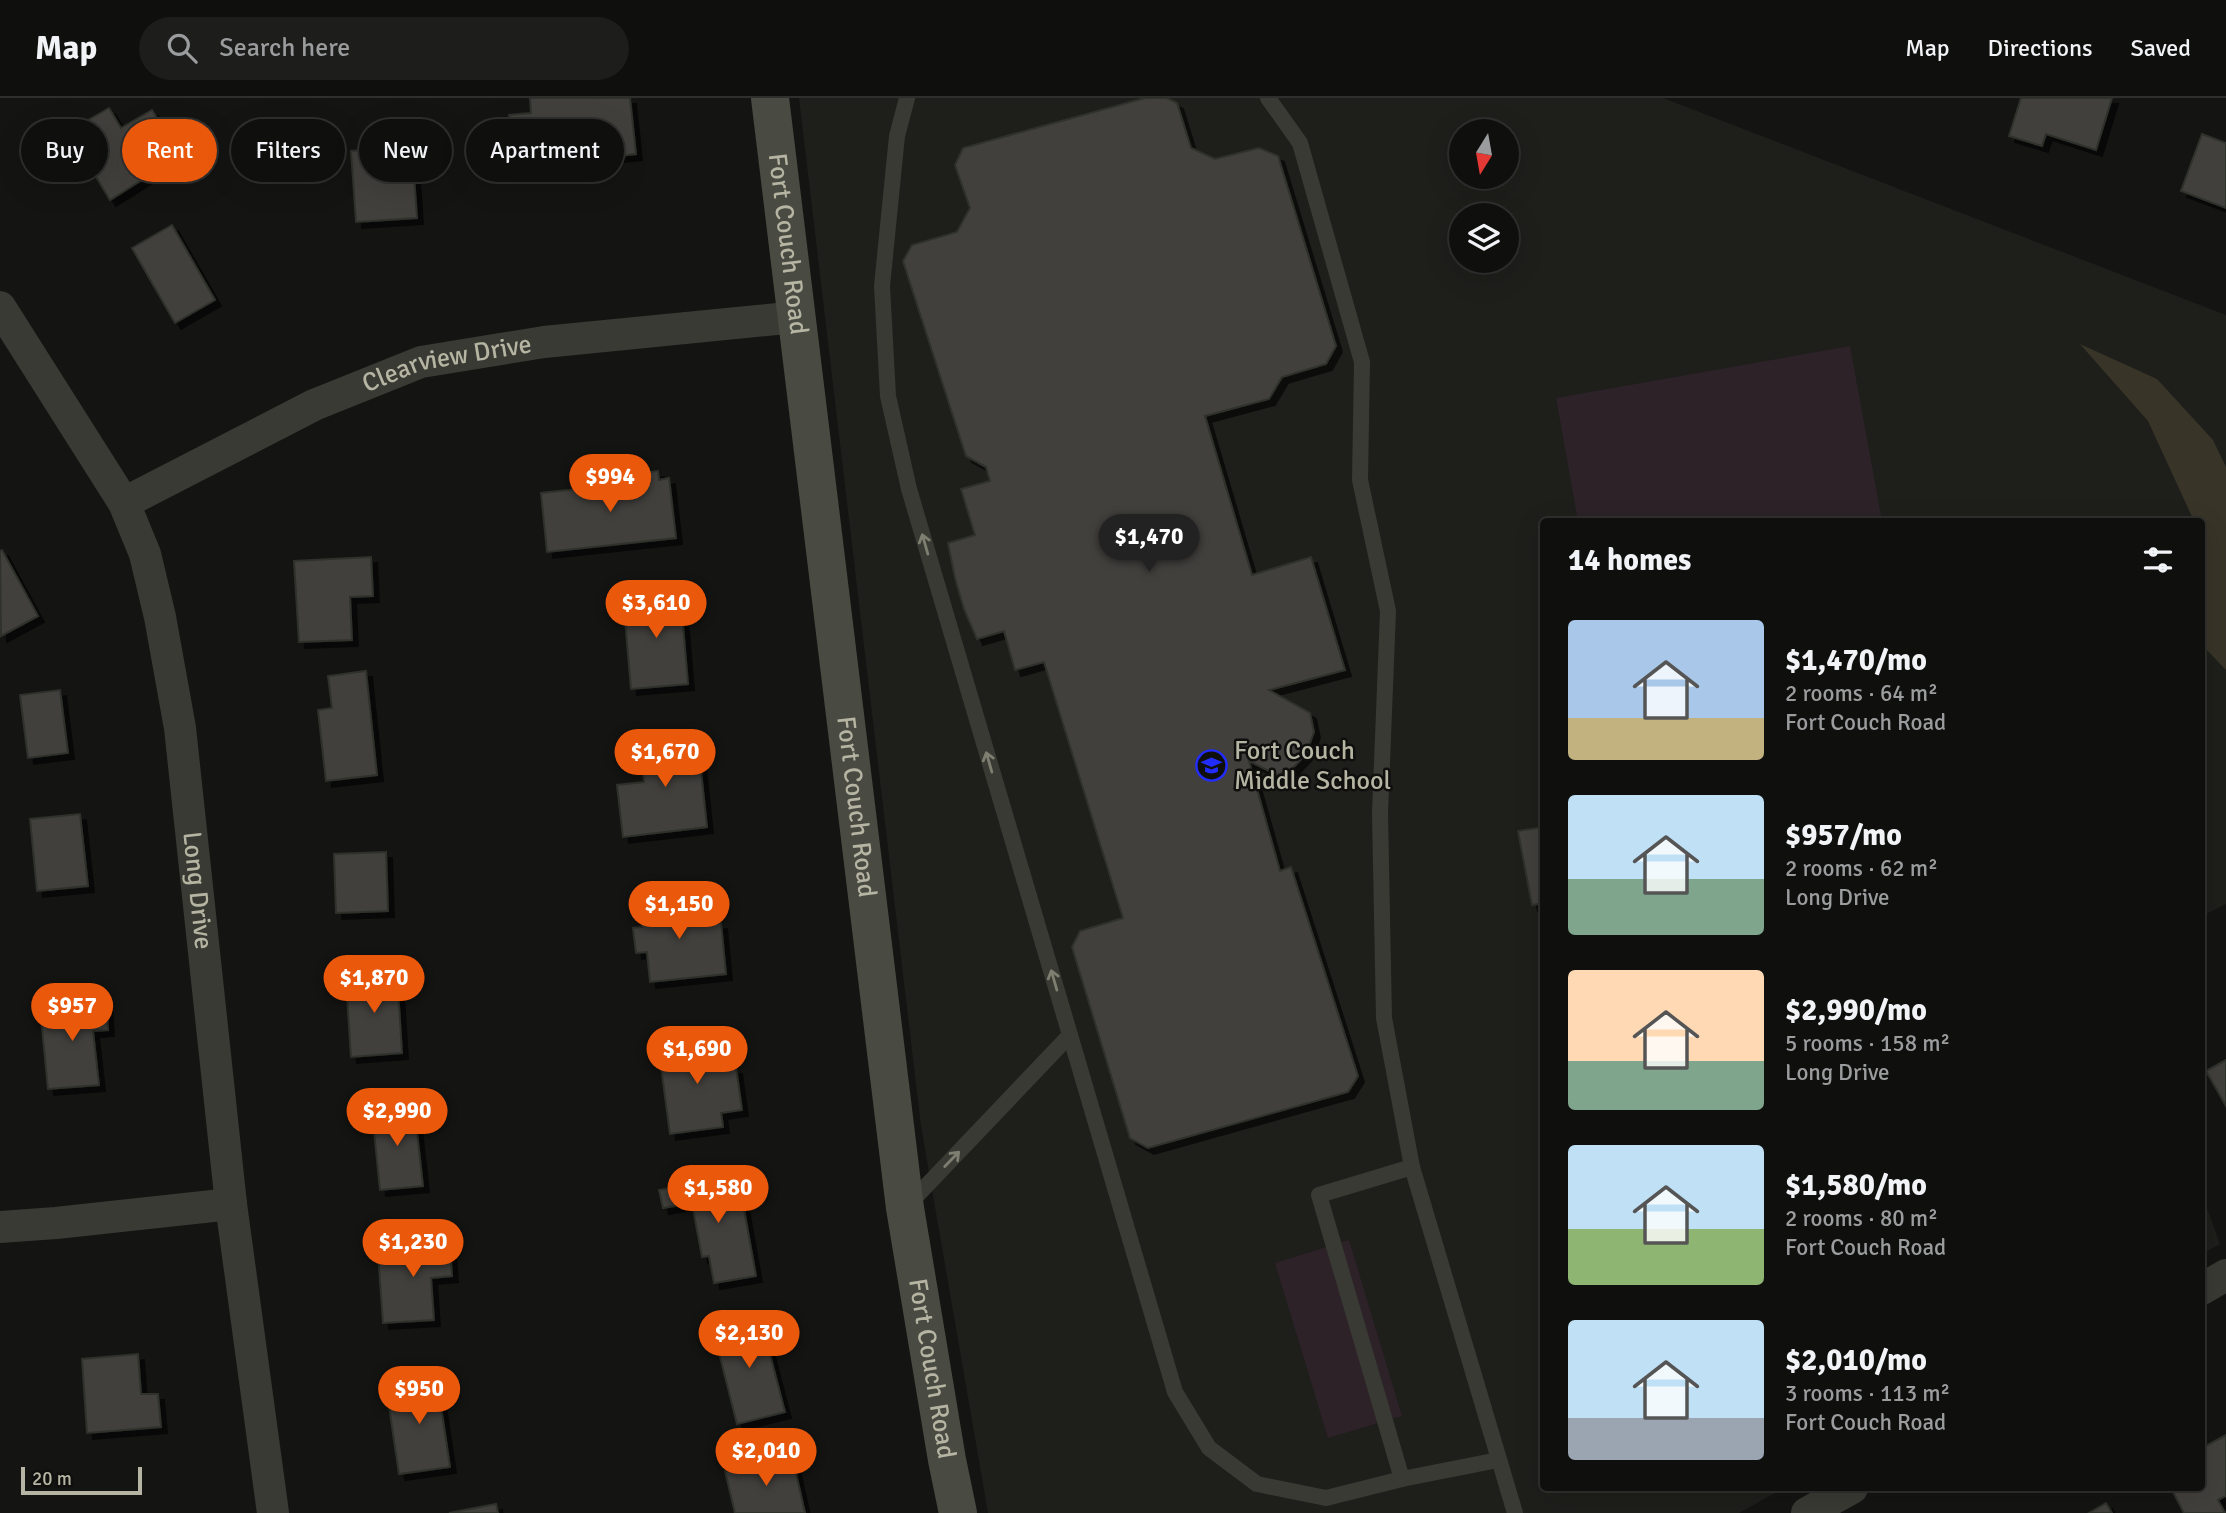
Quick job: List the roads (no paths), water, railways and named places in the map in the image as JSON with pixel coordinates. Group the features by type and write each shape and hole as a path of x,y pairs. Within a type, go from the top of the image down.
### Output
{"street":[{"name":"Fort Couch Road","path":"770,98 905,1208 958,1513"},
{"name":"Long Drive","path":"0,307 124,503 145,554 160,617 180,727 231,1204 273,1513"},
{"name":"Clearview Drive","path":"124,503 314,405 421,362 544,342 797,317"},
{"path":"0,1227 231,1204"},
{"path":"2205,1287 2226,1275"},
{"path":"1807,1513 1847,1491"}],"lane":[{"path":"907,98 897,136 882,286 888,396 909,489 1175,1392 1209,1448 1257,1484 1326,1498 1402,1479 1498,1460"},
{"path":"1268,98 1300,144 1362,362 1360,480 1388,611 1380,813 1384,1018 1412,1167 1515,1513"},
{"path":"905,1208 1070,1035"},
{"path":"1402,1479 1319,1195 1412,1167"}],"place":[{"name":"Fort Couch Middle School","path":"1211,766"}]}
